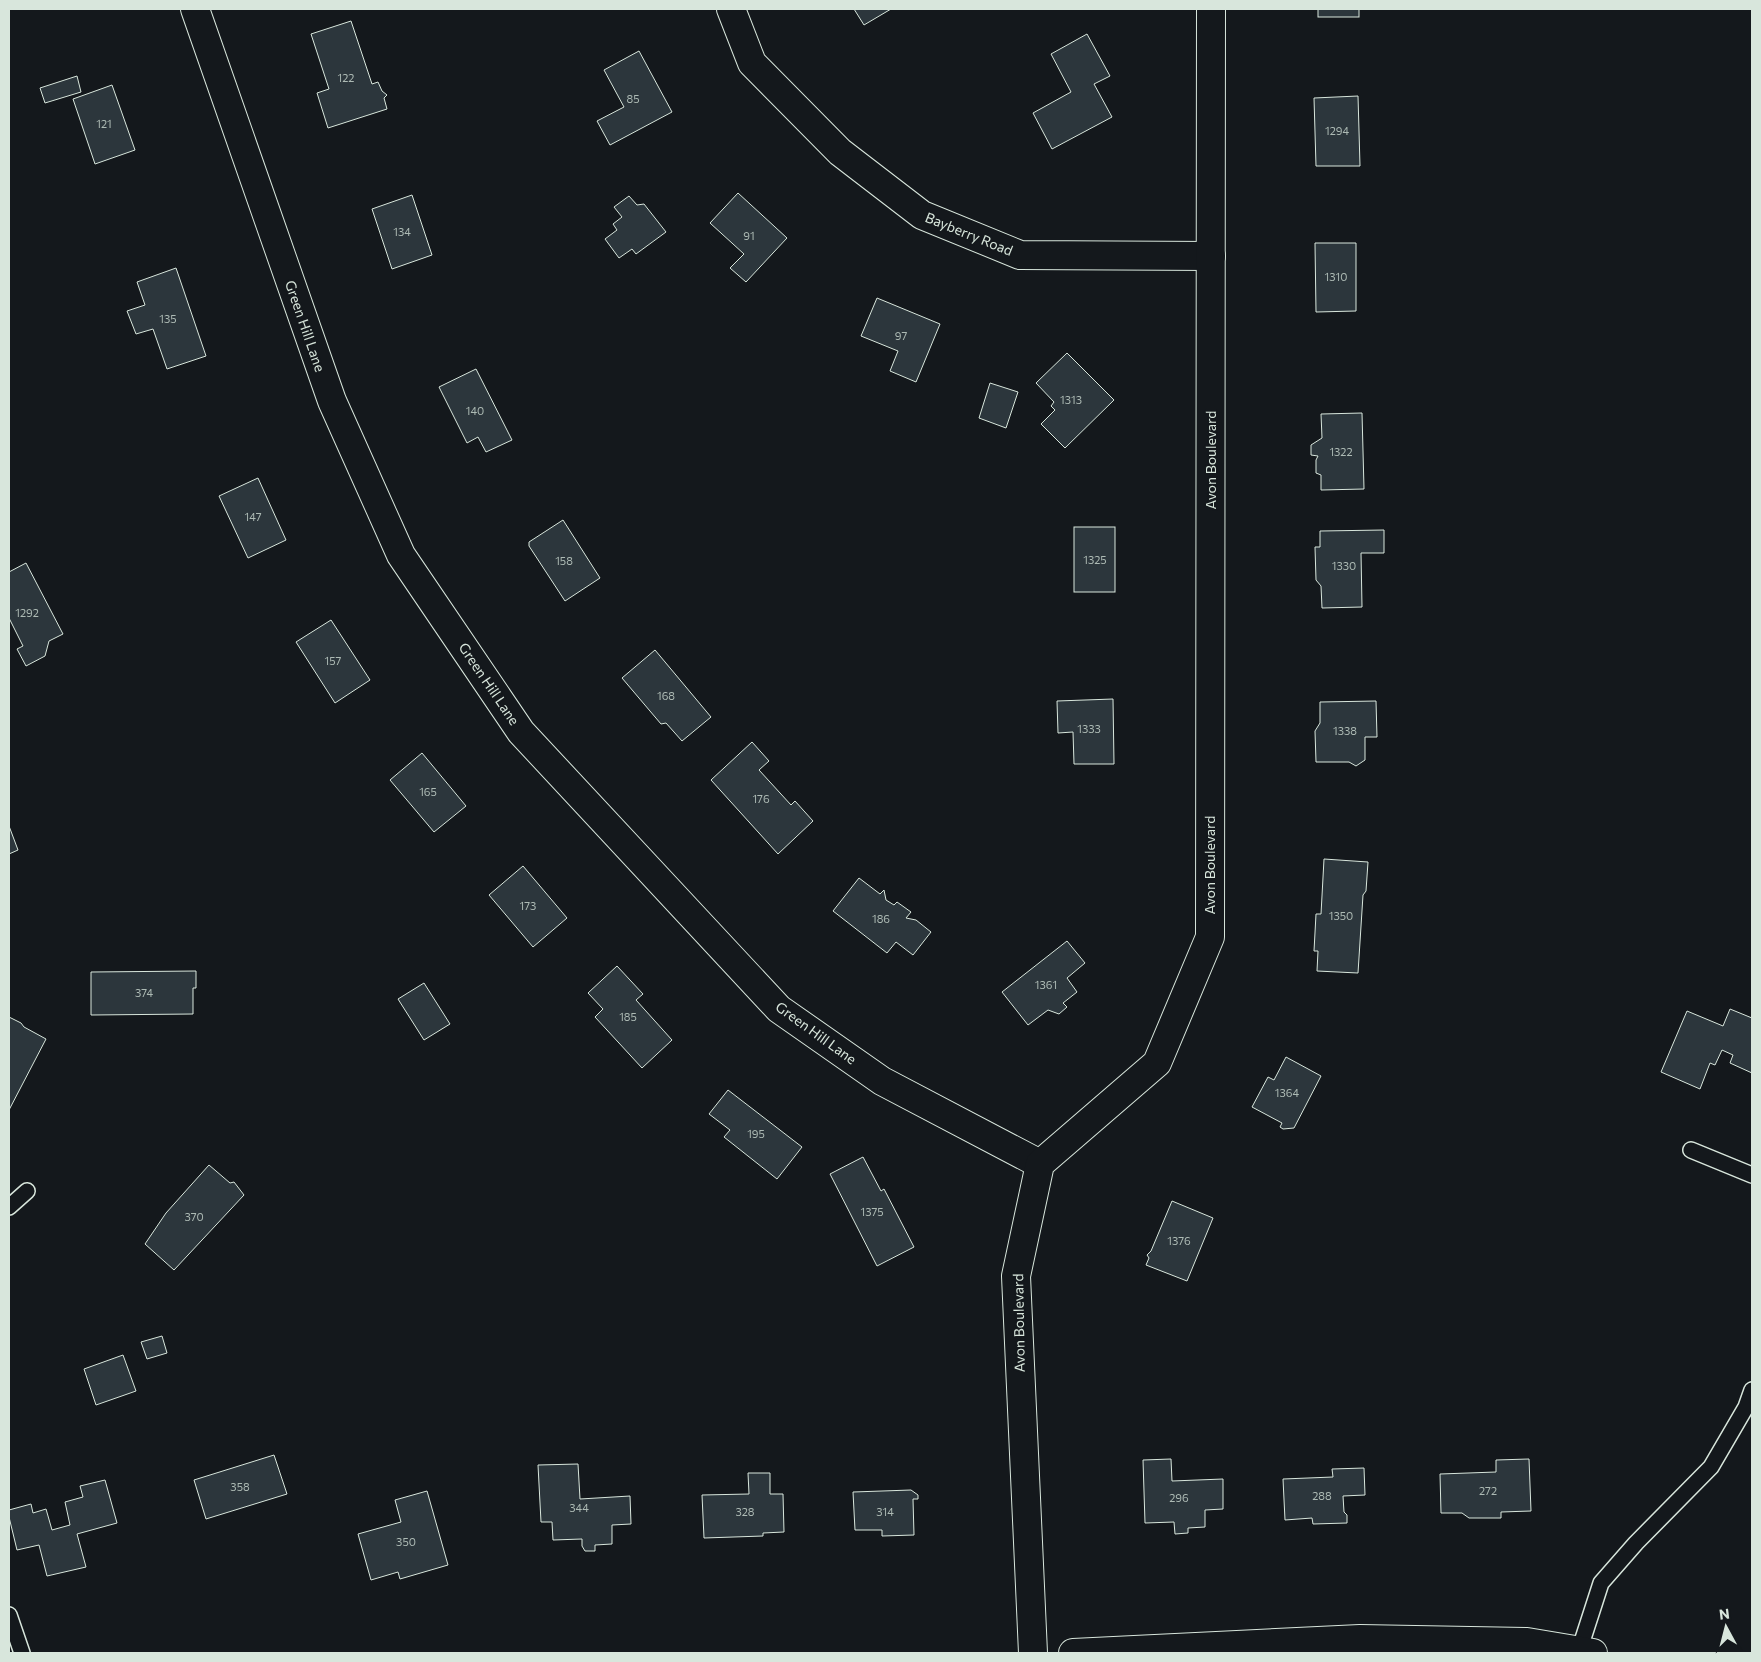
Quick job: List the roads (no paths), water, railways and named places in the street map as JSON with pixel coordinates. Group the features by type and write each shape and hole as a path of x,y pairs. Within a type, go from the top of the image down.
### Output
{"street":[{"name":"Green Hill Lane","path":"195,9 336,410 401,555 521,732 779,1009 882,1081 1040,1164"},
{"name":"Bayberry Road","path":"731,9 752,64 840,152 922,215 1020,255 1211,256"},
{"name":"Avon Boulevard","path":"1033,1653 1016,1276 1040,1164 1157,1063 1210,937 1211,9"},
{"path":"1072,1653 1360,1639 1527,1642 1586,1652"}],"lane":[{"path":"1691,1150 1752,1175"},
{"path":"9,1207 27,1191"},
{"path":"1586,1652 1600,1583 1636,1543 1711,1467 1746,1407 1752,1390"},
{"path":"9,1615 22,1653"}]}
